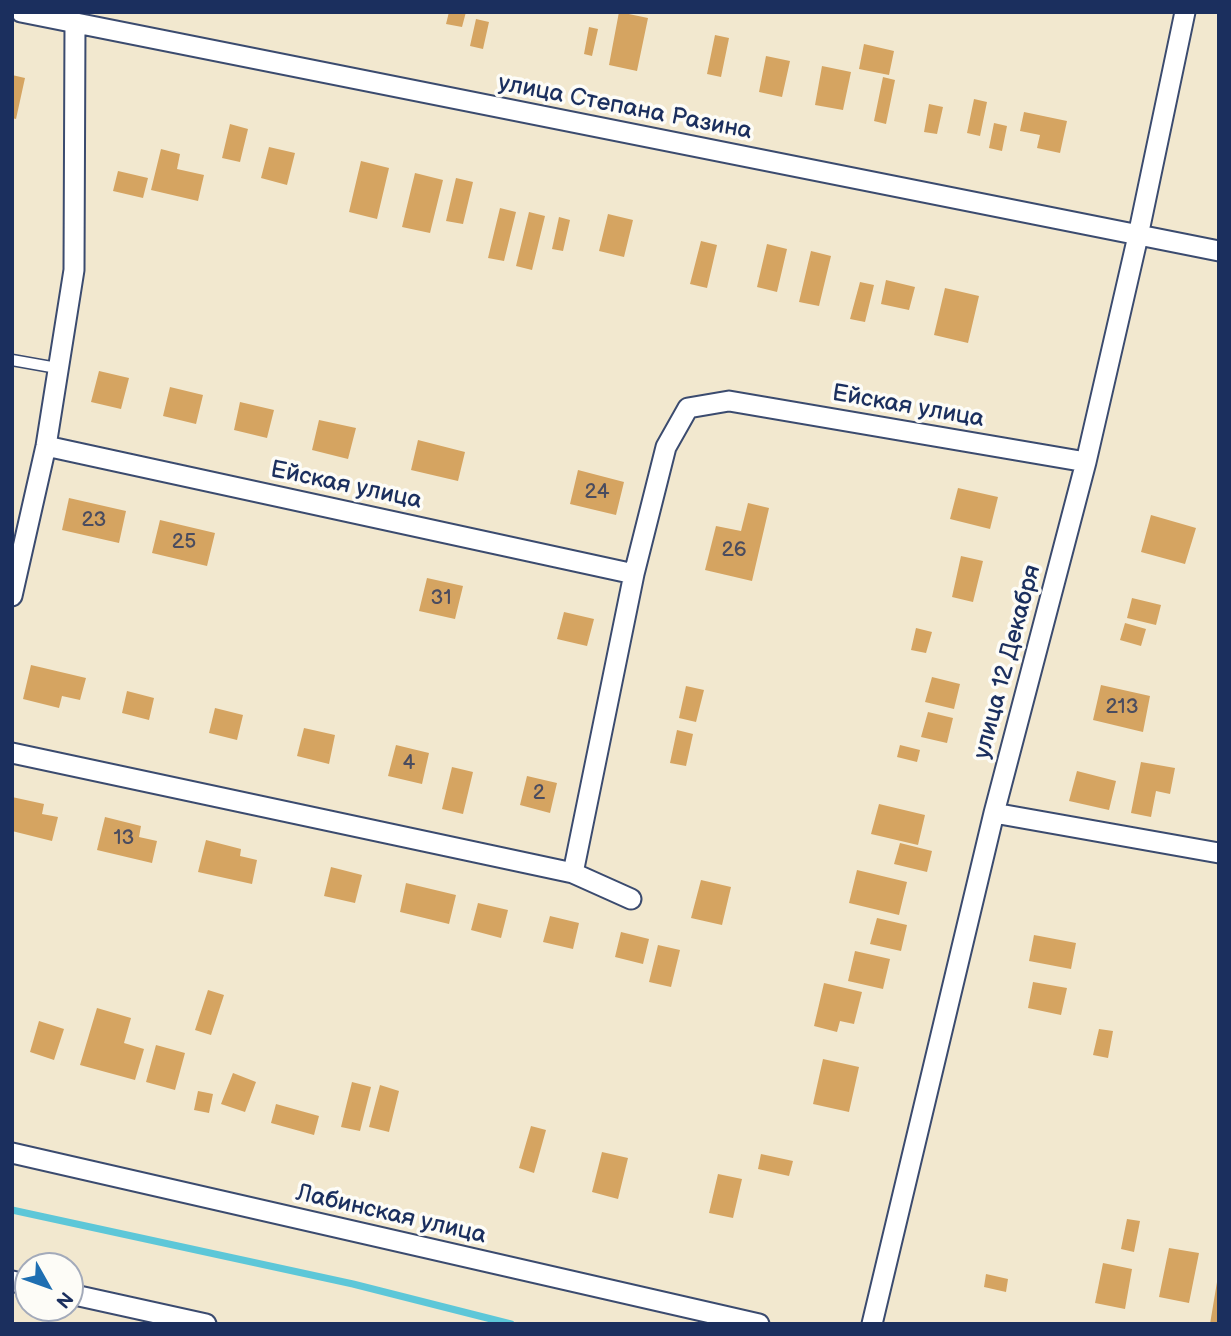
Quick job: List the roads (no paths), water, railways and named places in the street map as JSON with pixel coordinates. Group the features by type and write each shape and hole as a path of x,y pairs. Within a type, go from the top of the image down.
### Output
{"street":[{"name":"улица Степана Разина","path":"22,12 1219,251"},
{"name":"улица 12 Декабря","path":"872,1324 994,813 1086,462 1138,236 1185,12"},
{"path":"12,596 46,446 74,270 75,24"},
{"name":"Ейская улица","path":"573,873 634,574 666,447 688,408 729,401 1086,462"},
{"name":"Ейская улица","path":"46,446 634,574"},
{"path":"12,754 573,873 631,899"},
{"path":"994,813 1219,853"},
{"name":"Лабинская улица","path":"12,1153 759,1324"},
{"path":"84,1297 206,1324"}],"lane":[{"path":"12,360 57,368"}],"waterway":[{"path":"12,1210 353,1284 511,1324"}]}
